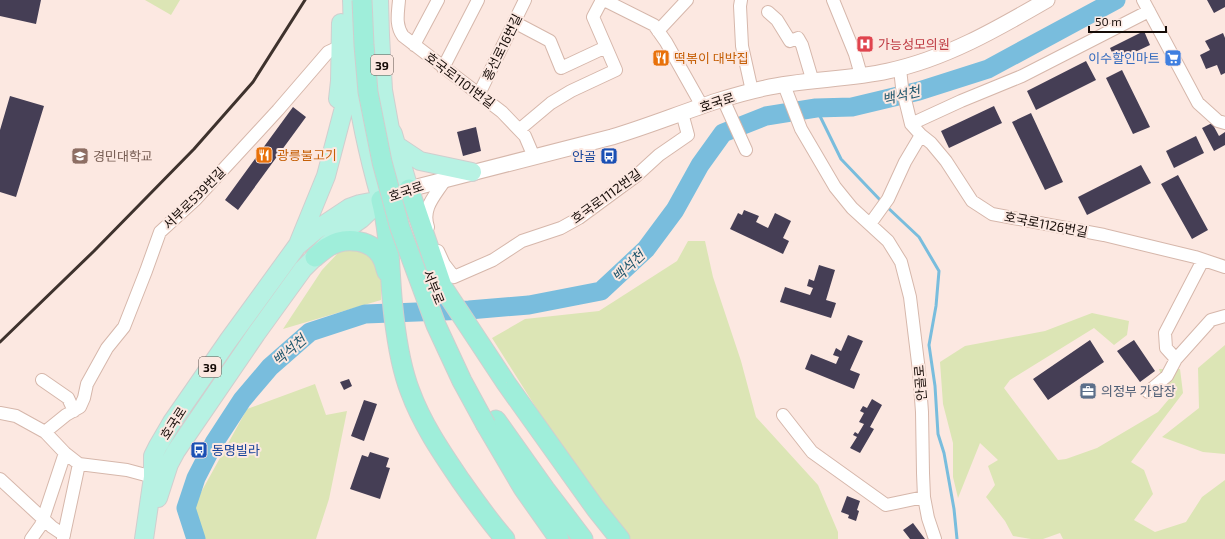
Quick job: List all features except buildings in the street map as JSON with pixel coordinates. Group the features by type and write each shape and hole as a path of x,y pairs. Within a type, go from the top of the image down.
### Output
{"highway":[{"name":"서부로","path":"362,0 368,92 382,162 400,228 436,325 462,381 491,423 584,539"},
{"name":"서부로","path":"374,0 375,46 380,90 396,166 425,267 491,423 523,488 559,539"},
{"path":"414,187 417,194 416,200 421,222 448,281 484,349 596,510 620,539"},
{"path":"381,200 388,232 396,330 403,368 413,399 442,453 478,505 505,539"},
{"path":"315,257 329,246 339,242 348,240 363,243 375,249 383,260 392,290"}],"main road":[{"path":"334,143 340,81 341,0"},
{"name":"39","path":"352,0 354,70 363,123 381,200"},
{"name":"39","path":"379,0 383,90 393,136 414,187"},
{"path":"388,0 387,47 394,109 393,136 420,161 472,172"},
{"name":"39","path":"297,246 326,176 354,70"},
{"name":"호국로","path":"144,539 152,478 153,456 158,446 172,422 228,341 297,246 316,230 349,208 360,204 381,200 414,187"},
{"name":"호국로","path":"154,539 158,499 165,474 176,451 284,294 303,269 344,231 361,219 381,200"}],"street":[{"name":"호국로1101번길","path":"399,0 397,23 399,31 403,36 502,112 520,129 525,136 534,157"},
{"path":"414,45 438,0"},
{"path":"444,68 478,0"},
{"name":"흥선로16번길","path":"479,94 525,0"},
{"path":"520,129 552,102 592,80 616,70 593,17 603,0 654,25 702,106"},
{"path":"658,31 687,0"},
{"path":"741,0 742,46 752,91"},
{"path":"833,0 855,54 861,76"},
{"name":"호국로","path":"414,187 612,137 723,99 752,91 786,91 813,82 900,69 928,61 951,51 1030,4 1047,0"},
{"path":"1143,0 1198,103 1218,121 1225,123"},
{"path":"900,69 902,87 910,121 1022,76 1149,11"},
{"path":"768,12 777,20 790,41 798,38 802,45 813,82"},
{"path":"514,22 550,41 561,68 606,47"},
{"name":"서부로539번길","path":"46,432 66,415 80,408 88,384 107,348 124,327 160,232 196,199 278,110 328,52 341,46"},
{"name":"안골로","path":"786,91 801,129 835,187 852,208 888,241 900,262 910,297 922,412 924,497 928,518 935,539"},
{"path":"723,99 746,150"},
{"name":"호국로1112번길","path":"448,281 493,260 522,241 561,228 592,210 636,176 659,155 688,135 682,113"},
{"name":"호국로1126번길","path":"910,121 946,161 972,201 992,214 1104,235 1225,267"},
{"path":"870,224 888,199 905,162 921,135"},
{"path":"446,178 439,191 430,201 427,209 426,220 444,264 448,281"},
{"path":"1176,359 1166,348 1165,333 1203,260"},
{"path":"1148,392 1167,376 1176,359 1212,320 1225,316"},
{"path":"42,380 68,398 74,411"},
{"path":"0,413 16,416 46,432 65,452 80,464 127,470 152,478"},
{"path":"783,415 812,452 886,505 924,497"},
{"path":"31,539 41,525 65,452"},
{"path":"0,480 52,528 64,537 80,464"}],"green space":[{"path":"145,0 180,0 171,15"},
{"path":"688,241 705,241 713,277 741,361 756,417 818,485 838,532 838,539 619,539 492,338 525,319 599,311 677,261"},
{"path":"358,246 382,264 381,300 283,329 322,270 338,253"},
{"path":"1092,313 1129,321 1127,335 1114,345 1094,328 1010,380 1004,388 1058,460 1066,459 1097,448 1158,412 1169,399 1159,369 1180,369 1183,393 1131,462 1144,470 1153,494 1134,520 1155,532 1186,522 1202,497 1225,480 1225,539 1063,539 1060,533 1043,539 1013,536 1005,521 986,497 995,485 988,466 998,460 980,443 958,498 953,477 953,443 943,404 940,362 965,346 1045,331"},
{"path":"1225,345 1225,454 1203,452 1162,437 1199,408 1198,368"},
{"path":"315,384 326,415 347,411 329,499 316,539 203,539 195,518 194,505 247,409"}],"waterway":[{"name":"백석천","path":"196,539 186,508 196,478 214,443 242,400 270,367 310,332 365,314 469,310 529,305 601,291 646,249 675,210 700,165 723,133 766,116 816,108 852,107 919,91 988,69 1116,0"},
{"path":"816,108 841,159 882,202"},
{"path":"886,206 919,237 939,271 936,306 929,345 935,386 938,434 944,453 954,509 957,539"}],"railway":[{"path":"0,342 94,251 194,149 253,82 305,0"}],"place":[{"name":"가능성모의원","path":"865,44"},
{"name":"떡볶이 대박집","path":"661,58"},
{"name":"이수할인마트","path":"1173,58"},
{"name":"광릉불고기","path":"264,155"},
{"name":"경민대학교","path":"80,156"},
{"name":"안골","path":"609,156"},
{"name":"의정부 가압장","path":"1088,391"},
{"name":"동명빌라","path":"199,450"}]}
